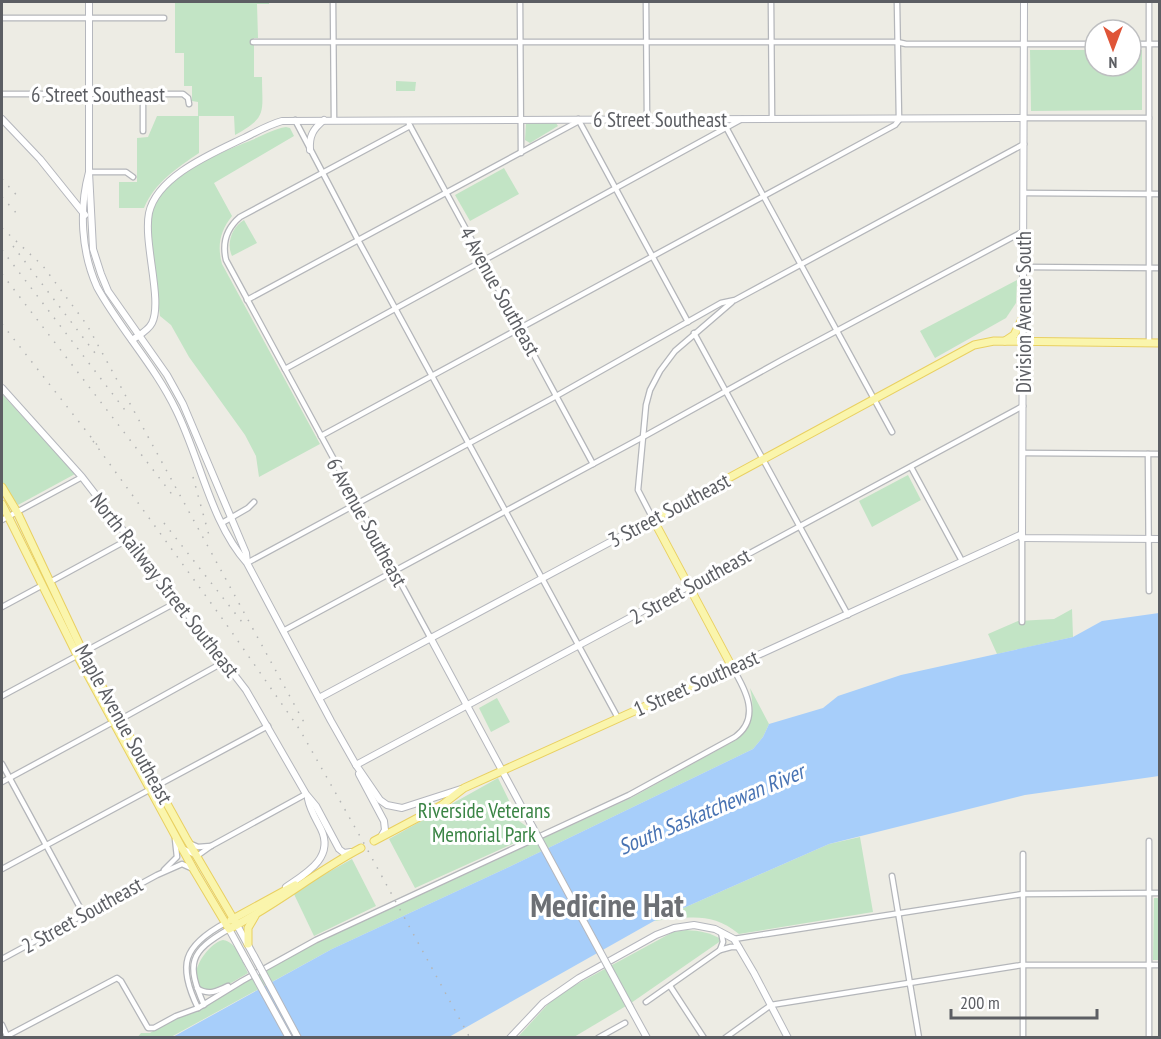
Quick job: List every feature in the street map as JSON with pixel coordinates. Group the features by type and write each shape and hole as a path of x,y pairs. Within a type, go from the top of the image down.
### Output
{"main road":[{"path":"1005,341 1016,332 1023,315"},
{"name":"3 Street Southeast","path":"653,519 969,347 984,342 1005,341 1160,343"},
{"name":"Maple Avenue Southeast","path":"2,487 17,512 113,722 197,856 235,922"},
{"name":"Maple Avenue Southeast","path":"2,504 5,518 41,586 121,719 173,831 227,926"},
{"path":"653,519 732,667"},
{"name":"1 Street Southeast","path":"378,839 442,805 464,788 732,667"},
{"path":"235,922 278,892 361,848"},
{"path":"227,926 256,914 296,889 310,877"},
{"path":"248,944 248,928 256,914"}],"street":[{"path":"89,2 89,172 93,249 100,274 108,291 167,375 183,404 246,553 247,563"},
{"path":"333,2 334,120"},
{"path":"520,2 521,153"},
{"path":"646,2 647,119"},
{"path":"771,2 772,120"},
{"path":"321,436 895,125 899,120 897,2"},
{"name":"Division Avenue South","path":"1022,622 1024,2"},
{"path":"1149,2 1149,342"},
{"path":"2,18 164,18"},
{"path":"253,42 1083,44"},
{"path":"1143,44 1160,44"},
{"name":"6 Street Southeast","path":"2,94 183,94 188,98 189,104"},
{"path":"143,94 143,131"},
{"path":"1024,118 1149,118"},
{"name":"6 Street Southeast","path":"138,336 150,327 155,313 148,228 149,212 155,198 174,179 203,158 273,124 295,120 408,123 520,119 1024,118"},
{"path":"2,119 31,148 92,221"},
{"path":"285,369 742,119"},
{"path":"295,120 618,718"},
{"path":"310,150 310,137 316,126 324,120"},
{"path":"247,300 447,194 579,120 688,322"},
{"path":"322,173 408,123"},
{"name":"4 Avenue Southeast","path":"408,123 593,464"},
{"path":"727,129 892,432"},
{"path":"653,519 638,490 648,398 654,380 675,351 735,300 1024,144"},
{"path":"89,172 126,172 133,177"},
{"path":"89,172 85,188 84,213 85,248 92,277 114,316 176,408 222,523 247,563 356,765 380,800 394,807 411,806 464,788"},
{"name":"6 Avenue Southeast","path":"322,173 234,222 228,231 224,252 226,260 647,1038"},
{"path":"65,189 70,194 75,194 85,188"},
{"path":"1024,193 1160,194"},
{"path":"283,631 836,330 1024,231"},
{"path":"1024,267 1160,268"},
{"path":"247,563 557,396 721,303 735,300"},
{"path":"694,333 848,615"},
{"path":"132,340 138,336"},
{"name":"North Railway Street Southeast","path":"2,388 82,477 246,690 307,796 316,806 339,849 344,853 353,852"},
{"name":"2 Street Southeast","path":"356,765 1023,406"},
{"path":"1023,453 1160,454"},
{"path":"1148,454 1149,591"},
{"path":"911,467 962,561"},
{"path":"5,518 82,477"},
{"path":"222,523 248,508 254,501"},
{"name":"3 Street Southeast","path":"319,698 653,519"},
{"path":"1022,536 1160,540"},
{"name":"1 Street Southeast","path":"732,667 962,561 1022,536"},
{"path":"50,582 129,539"},
{"path":"2,607 41,586"},
{"path":"2,696 177,602"},
{"path":"121,719 224,662"},
{"path":"2,1025 7,1036 117,978 150,1029 172,1017 198,1008 316,939 629,795 735,737 748,720 749,700 732,667"},
{"path":"2,782 113,722"},
{"path":"2,869 268,726"},
{"path":"2,764 84,915"},
{"path":"356,765 359,776 385,825 385,830 378,839"},
{"path":"182,847 197,856 211,846 307,796"},
{"name":"North Railway Street Southeast","path":"278,892 312,868 319,861 323,852 323,833 310,808 307,796"},
{"name":"2 Street Southeast","path":"162,872 177,857 173,831"},
{"path":"186,838 198,848 211,846"},
{"path":"1149,841 1149,1038"},
{"path":"1023,854 1023,1038"},
{"name":"2 Street Southeast","path":"2,959 162,872 182,864 195,872"},
{"path":"892,876 919,1038"},
{"path":"734,939 1023,894 1160,893"},
{"name":"Maple Avenue Southeast","path":"235,922 298,1038"},
{"path":"510,1038 537,1009 561,989 656,935 674,928 694,925 709,927 734,939 788,1038"},
{"path":"204,1005 193,974 196,957 204,945 227,926"},
{"path":"198,1008 186,979 188,957 202,938 227,926"},
{"name":"Maple Avenue Southeast","path":"227,926 289,1038"},
{"path":"720,931 723,939 720,950"},
{"path":"646,1002 720,950 739,947"},
{"path":"725,1038 771,1005 1022,965 1160,965"},
{"path":"197,988 204,992 211,992 242,981"},
{"path":"670,986 704,1038"},
{"path":"598,1038 625,1023"}],"green space":[{"path":"175,2 269,2 269,4 257,4 258,38 254,38 254,77 262,77 261,112 253,123 235,135 234,116 199,116 199,153 160,183 144,208 119,208 119,182 137,182 137,138 148,137 157,116 198,116 198,102 192,101 192,86 184,86 184,53 175,53"},
{"path":"1030,50 1083,50 1083,78 1142,78 1142,110 1031,111"},
{"path":"396,81 416,82 415,91 396,91"},
{"path":"526,123 556,123 558,126 530,143 525,140"},
{"path":"286,127 290,128 294,136 214,183 232,216 221,239 222,264 320,444 259,477 256,456 245,435 189,357 171,325 160,316 151,226 157,202 178,178 208,159"},
{"path":"504,168 519,194 470,221 455,195"},
{"path":"244,220 257,243 232,256 231,236"},
{"path":"1017,280 1016,303 1006,318 935,358 920,331"},
{"path":"2,394 75,474 18,505 2,482"},
{"path":"908,475 921,500 872,527 859,501"},
{"path":"1072,609 1073,637 997,654 988,634 1018,621 1054,619"},
{"path":"750,688 769,724 763,737 753,749 511,866 332,949 171,1037 137,1038 141,1033 150,1033 172,1019 197,1011 265,970 316,943 631,798 736,740 746,729 751,717"},
{"path":"497,698 510,722 491,732 479,708"},
{"name":"Riverside Veterans Memorial Park","path":"498,778 519,821 526,826 530,836 415,888 389,839"},
{"path":"860,837 873,912 739,934 709,919 654,921 829,844"},
{"path":"352,859 376,906 314,936 293,892"},
{"path":"1154,898 1159,898 1159,960 1153,960"},
{"path":"686,930 705,932 722,940 631,1003 574,1037 517,1038 549,1003 566,990 673,932"},
{"path":"223,940 232,944 248,973 218,989 208,990 200,987 196,982 196,975 202,957"}],"water":[{"name":"South Saskatchewan River","path":"1159,613 1159,776 1025,795 829,844 654,921 449,1037 171,1038 332,949 511,866 753,749 763,737 769,724 823,708 838,696 901,675 1073,637 1102,621"}],"railway":[{"path":"2,179 21,200"},
{"path":"2,197 18,215"},
{"path":"2,228 43,266 87,325 306,726"},
{"path":"13,246 95,353"},
{"path":"2,250 128,414"},
{"path":"2,274 174,497"},
{"path":"2,324 98,446"},
{"path":"93,441 300,730 470,1038"},
{"path":"193,477 210,539"},
{"path":"164,523 242,622"}],"district":[{"name":"Medicine Hat","path":"607,904"}]}
